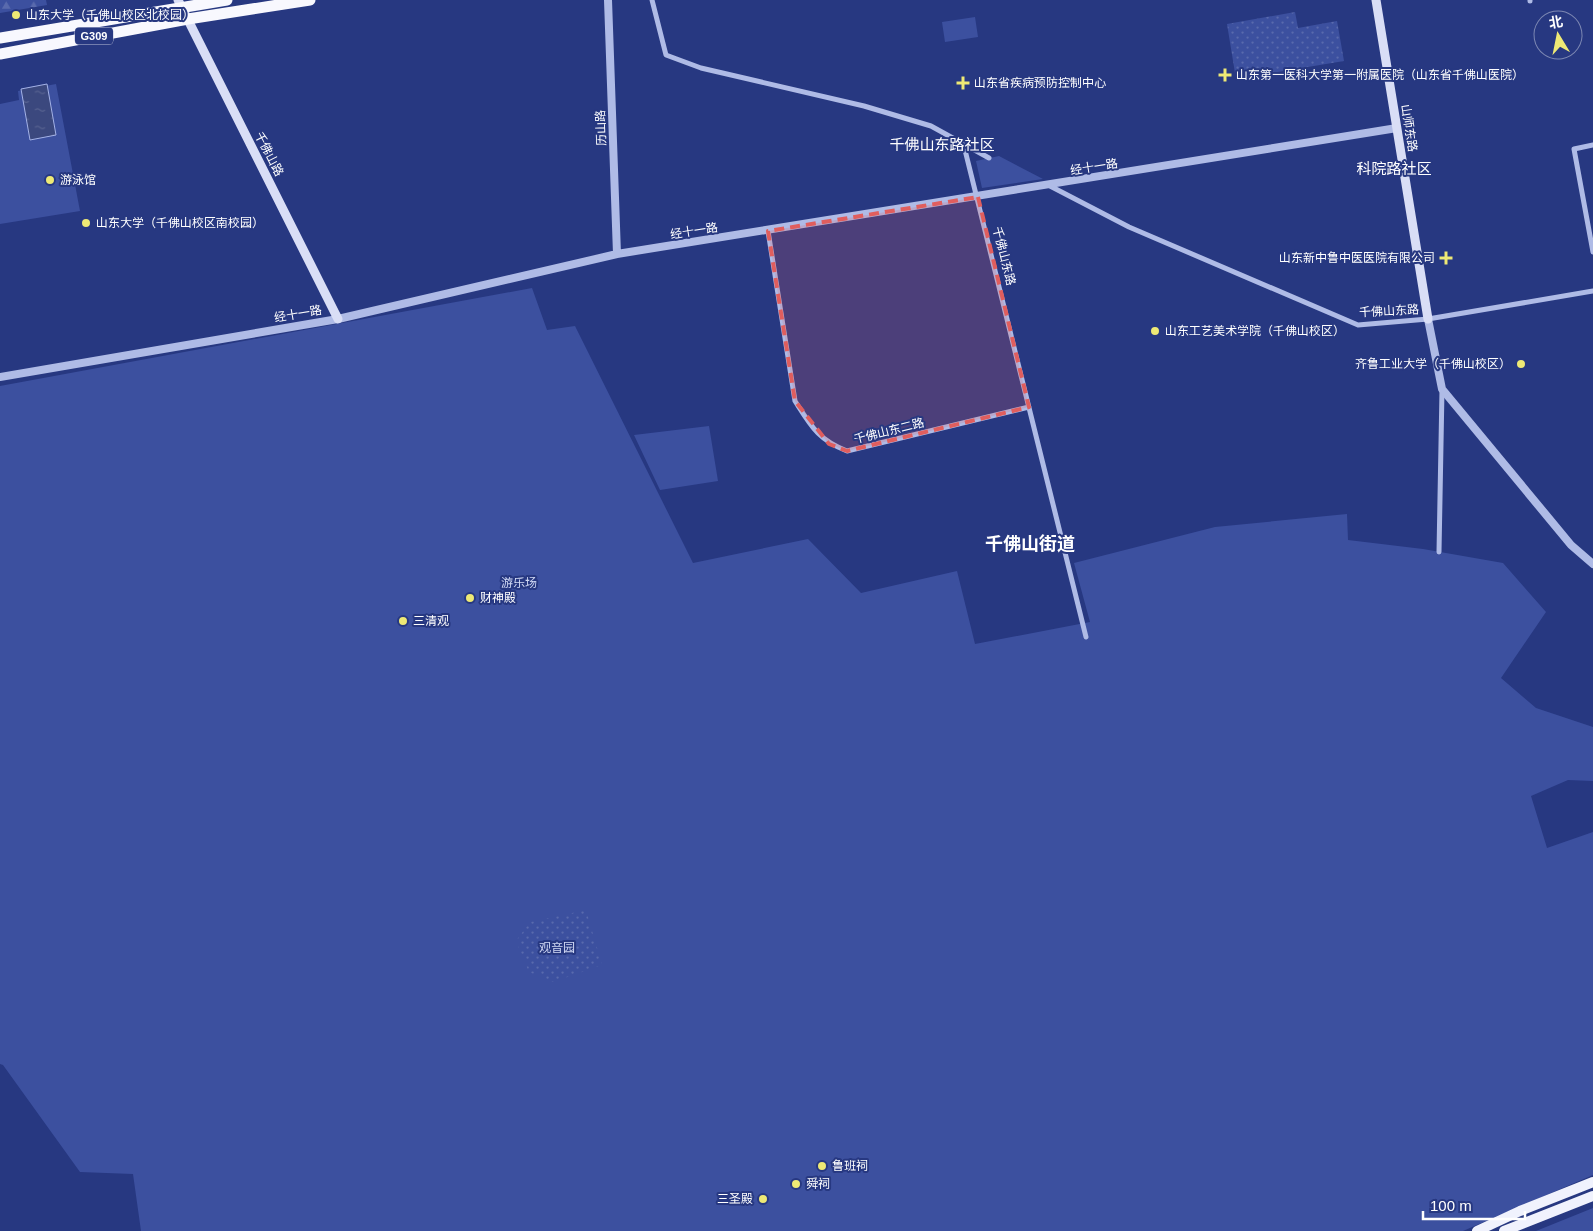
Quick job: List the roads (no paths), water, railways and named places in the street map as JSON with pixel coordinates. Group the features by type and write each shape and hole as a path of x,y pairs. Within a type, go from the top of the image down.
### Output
{"highway":[{"name":"G309","path":"0,38 180,4 227,0"},
{"name":"G309","path":"0,54 188,19 310,0"}],"main road":[{"name":"山师东路","path":"1376,0 1428,320"},
{"name":"千佛山路","path":"180,4 338,319"},
{"path":"1476,1231 1593,1182"},
{"path":"1504,1231 1593,1196"}],"street":[{"name":"历山路","path":"608,0 617,254"},
{"path":"652,0 666,55 701,68 872,108 931,126 964,142 989,158"},
{"name":"经十一路","path":"0,377 338,319 617,254 1050,186 1396,128"},
{"name":"千佛山东路","path":"964,142 1086,637"},
{"path":"1593,145 1574,149 1593,252"},
{"name":"千佛山东路","path":"1050,186 1129,227 1349,322 1358,325 1428,320 1442,389 1571,545 1593,564"},
{"name":"千佛山东二路","path":"768,230 795,401 810,424 829,444 848,451 1029,407"},
{"path":"1428,320 1593,290"},
{"path":"1439,552 1442,389"}],"water":[{"path":"47,84 56,135 30,140 21,89"}],"place":[{"name":"山东大学（千佛山校区北校园）","path":"16,15"},
{"name":"山东第一医科大学第一附属医院（山东省千佛山医院）","path":"1225,75"},
{"name":"山东省疾病预防控制中心","path":"963,83"},
{"name":"游泳馆","path":"50,180"},
{"name":"山东大学（千佛山校区南校园）","path":"86,223"},
{"name":"山东新中鲁中医医院有限公司","path":"1446,258"},
{"name":"山东工艺美术学院（千佛山校区）","path":"1155,331"},
{"name":"齐鲁工业大学（千佛山校区）","path":"1521,364"},
{"name":"财神殿","path":"470,598"},
{"name":"三清观","path":"403,621"},
{"name":"鲁班祠","path":"822,1166"},
{"name":"舜祠","path":"796,1184"},
{"name":"三圣殿","path":"763,1199"}],"district":[{"name":"千佛山东路社区","path":"942,145"},
{"name":"科院路社区","path":"1394,169"},
{"name":"千佛山街道","path":"1030,544"}],"park label":[{"name":"游乐场","path":"519,583"},
{"name":"观音园","path":"557,948"}]}
